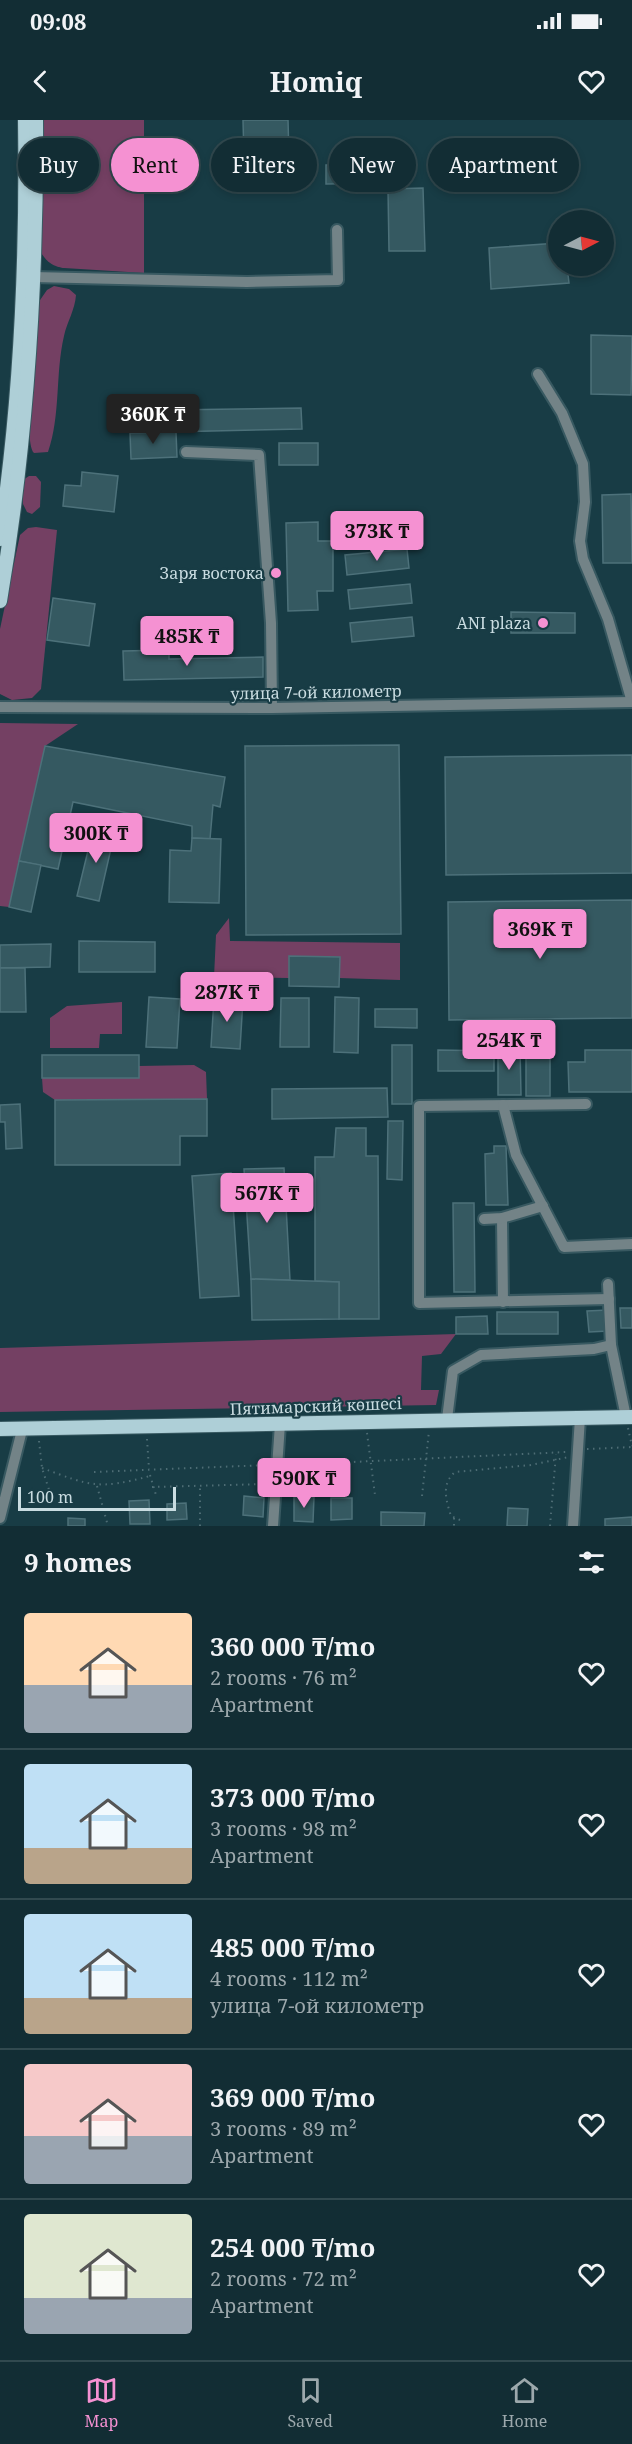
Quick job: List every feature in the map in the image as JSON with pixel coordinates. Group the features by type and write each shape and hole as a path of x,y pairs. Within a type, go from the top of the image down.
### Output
{"main road":[{"path":"0,601 22,286 25,120"},
{"path":"0,539 33,277 36,120"},
{"name":"Пятимарский көшесі","path":"0,1430 430,1419 629,1417"}],"street":[{"path":"33,277 247,282 338,280 337,231"},
{"path":"538,374 562,413 583,464 585,502 580,541 583,559 608,619 632,702"},
{"path":"186,452 259,455 271,623 272,708"},
{"name":"улица 7-ой километр","path":"0,707 272,708 632,702"},
{"path":"586,1104 419,1106 419,1303 609,1299"},
{"path":"503,1105 516,1155 564,1247 632,1244"},
{"path":"484,1219 502,1218 543,1206"},
{"path":"502,1218 503,1302"},
{"path":"609,1284 611,1345 629,1417"},
{"path":"447,1419 453,1371 481,1355 594,1349 611,1345"},
{"path":"573,1526 580,1418"},
{"path":"273,1526 280,1424"},
{"path":"0,1518 22,1430"}],"path":[{"path":"94,1473 578,1452 632,1446 629,1417"},
{"path":"422,1496 430,1419"},
{"path":"366,1421 375,1495"},
{"path":"146,1427 149,1470 156,1495"},
{"path":"39,1429 42,1468 50,1493"},
{"path":"454,1526 446,1490 450,1476 455,1472 555,1460 578,1452"},
{"path":"550,1526 556,1454"},
{"path":"42,1468 97,1485 116,1485 150,1476"},
{"path":"97,1485 108,1526"},
{"path":"200,1486 200,1526"},
{"path":"454,1518 460,1520"}],"shaded area":[{"path":"43,120 144,120 144,138 111,138 111,192 144,192 144,273 64,268 52,264 42,255 40,251 41,192 99,192 99,138 43,138"},
{"path":"54,286 69,289 76,295 61,350 52,438 48,452 34,453 29,427 29,406 38,303 47,290"},
{"path":"29,476 36,476 41,482 40,507 32,514 27,512 23,504 23,480"},
{"path":"28,528 57,530 41,689 32,698 12,700 0,694 0,629 20,535"},
{"path":"0,723 78,724 45,746 9,907 0,906"},
{"path":"229,918 230,941 400,943 400,980 339,978 339,957 290,956 289,978 214,977 216,935"},
{"path":"122,1002 122,1034 100,1034 99,1048 50,1048 50,1018 67,1006"},
{"path":"194,1065 206,1072 207,1099 55,1100 43,1092 42,1078 138,1078 139,1066"},
{"path":"456,1334 441,1354 422,1356 421,1390 439,1390 436,1405 0,1412 0,1348"}],"building":[{"path":"243,120 288,120 288,138 243,138"},
{"path":"326,165 329,165 329,184 326,184"},
{"path":"416,188 423,188 425,251 389,251 388,192 416,192"},
{"path":"548,244 548,276 568,276 569,283 491,289 489,248"},
{"path":"591,335 632,336 631,395 591,394"},
{"path":"301,408 302,429 168,432 168,410"},
{"path":"176,432 177,457 131,459 130,433"},
{"path":"279,443 318,443 318,465 279,465"},
{"path":"82,472 118,476 114,512 63,506 65,485 81,486"},
{"path":"631,494 632,563 603,563 602,495"},
{"path":"318,522 318,541 333,541 333,591 317,591 318,610 288,611 286,523"},
{"path":"407,549 409,568 347,575 345,555"},
{"path":"410,584 412,603 350,609 348,590"},
{"path":"53,598 95,604 89,646 47,640"},
{"name":"ANI plaza","path":"511,612 575,613 575,633 511,633"},
{"path":"412,617 414,636 352,642 350,623"},
{"path":"169,650 169,659 263,657 263,677 124,680 123,651"},
{"path":"399,745 401,934 246,935 245,746"},
{"path":"45,746 225,777 220,807 213,805 210,839 192,838 192,826 73,802 58,869 19,861"},
{"path":"632,755 632,873 446,875 445,757"},
{"path":"94,826 115,831 99,901 77,896"},
{"path":"192,838 221,839 219,903 169,902 170,850 191,851"},
{"path":"19,861 41,865 31,912 9,907"},
{"path":"632,900 632,1018 449,1020 448,902"},
{"path":"79,941 155,942 155,972 79,972"},
{"path":"51,944 50,967 0,968 0,945"},
{"path":"289,956 340,957 339,987 289,986"},
{"path":"0,968 25,968 26,1012 0,1012"},
{"path":"149,997 180,999 177,1048 146,1047"},
{"path":"335,997 359,998 358,1053 334,1052"},
{"path":"214,998 243,999 240,1049 211,1047"},
{"path":"281,998 309,998 309,1047 280,1047"},
{"path":"375,1009 417,1009 417,1028 375,1027"},
{"path":"392,1045 412,1045 412,1104 392,1104"},
{"path":"498,1047 520,1047 521,1095 498,1095"},
{"path":"526,1047 550,1047 550,1096 526,1096"},
{"path":"438,1050 494,1051 494,1071 438,1071"},
{"path":"585,1050 632,1050 632,1092 569,1092 568,1062 585,1062"},
{"path":"42,1055 139,1055 139,1078 42,1078"},
{"path":"387,1088 388,1117 272,1119 272,1089"},
{"path":"207,1099 207,1136 180,1136 180,1165 55,1165 55,1100"},
{"path":"20,1104 22,1148 6,1149 5,1122 0,1122 0,1105"},
{"path":"388,1121 403,1121 402,1180 387,1179"},
{"path":"336,1128 366,1128 366,1156 378,1156 379,1319 339,1319 339,1282 315,1281 315,1157 334,1157"},
{"path":"494,1146 506,1146 508,1205 486,1205 485,1154 494,1153"},
{"path":"284,1168 290,1280 251,1279 244,1169"},
{"path":"231,1173 239,1296 200,1298 192,1176"},
{"path":"453,1203 474,1203 475,1292 454,1292"},
{"path":"251,1279 339,1282 339,1319 252,1320"},
{"path":"620,1308 632,1308 632,1328 621,1328"},
{"path":"608,1310 609,1331 589,1332 587,1311"},
{"path":"497,1312 558,1312 558,1334 497,1334"},
{"path":"487,1316 488,1334 456,1334 456,1317"},
{"path":"244,1496 264,1498 263,1517 243,1515"},
{"path":"294,1497 314,1497 313,1522 294,1521"},
{"path":"331,1498 352,1498 352,1519 331,1520"},
{"path":"149,1500 150,1524 130,1524 129,1501"},
{"path":"186,1503 187,1519 167,1520 167,1504"},
{"path":"508,1508 528,1509 527,1526 507,1526"},
{"path":"381,1512 425,1513 424,1526 381,1526"},
{"path":"632,1517 632,1526 605,1526 605,1519"},
{"path":"68,1518 85,1519 85,1526 68,1526"}],"place":[{"name":"Заря востока","path":"276,573"},
{"name":"ANI plaza","path":"543,623"}]}
